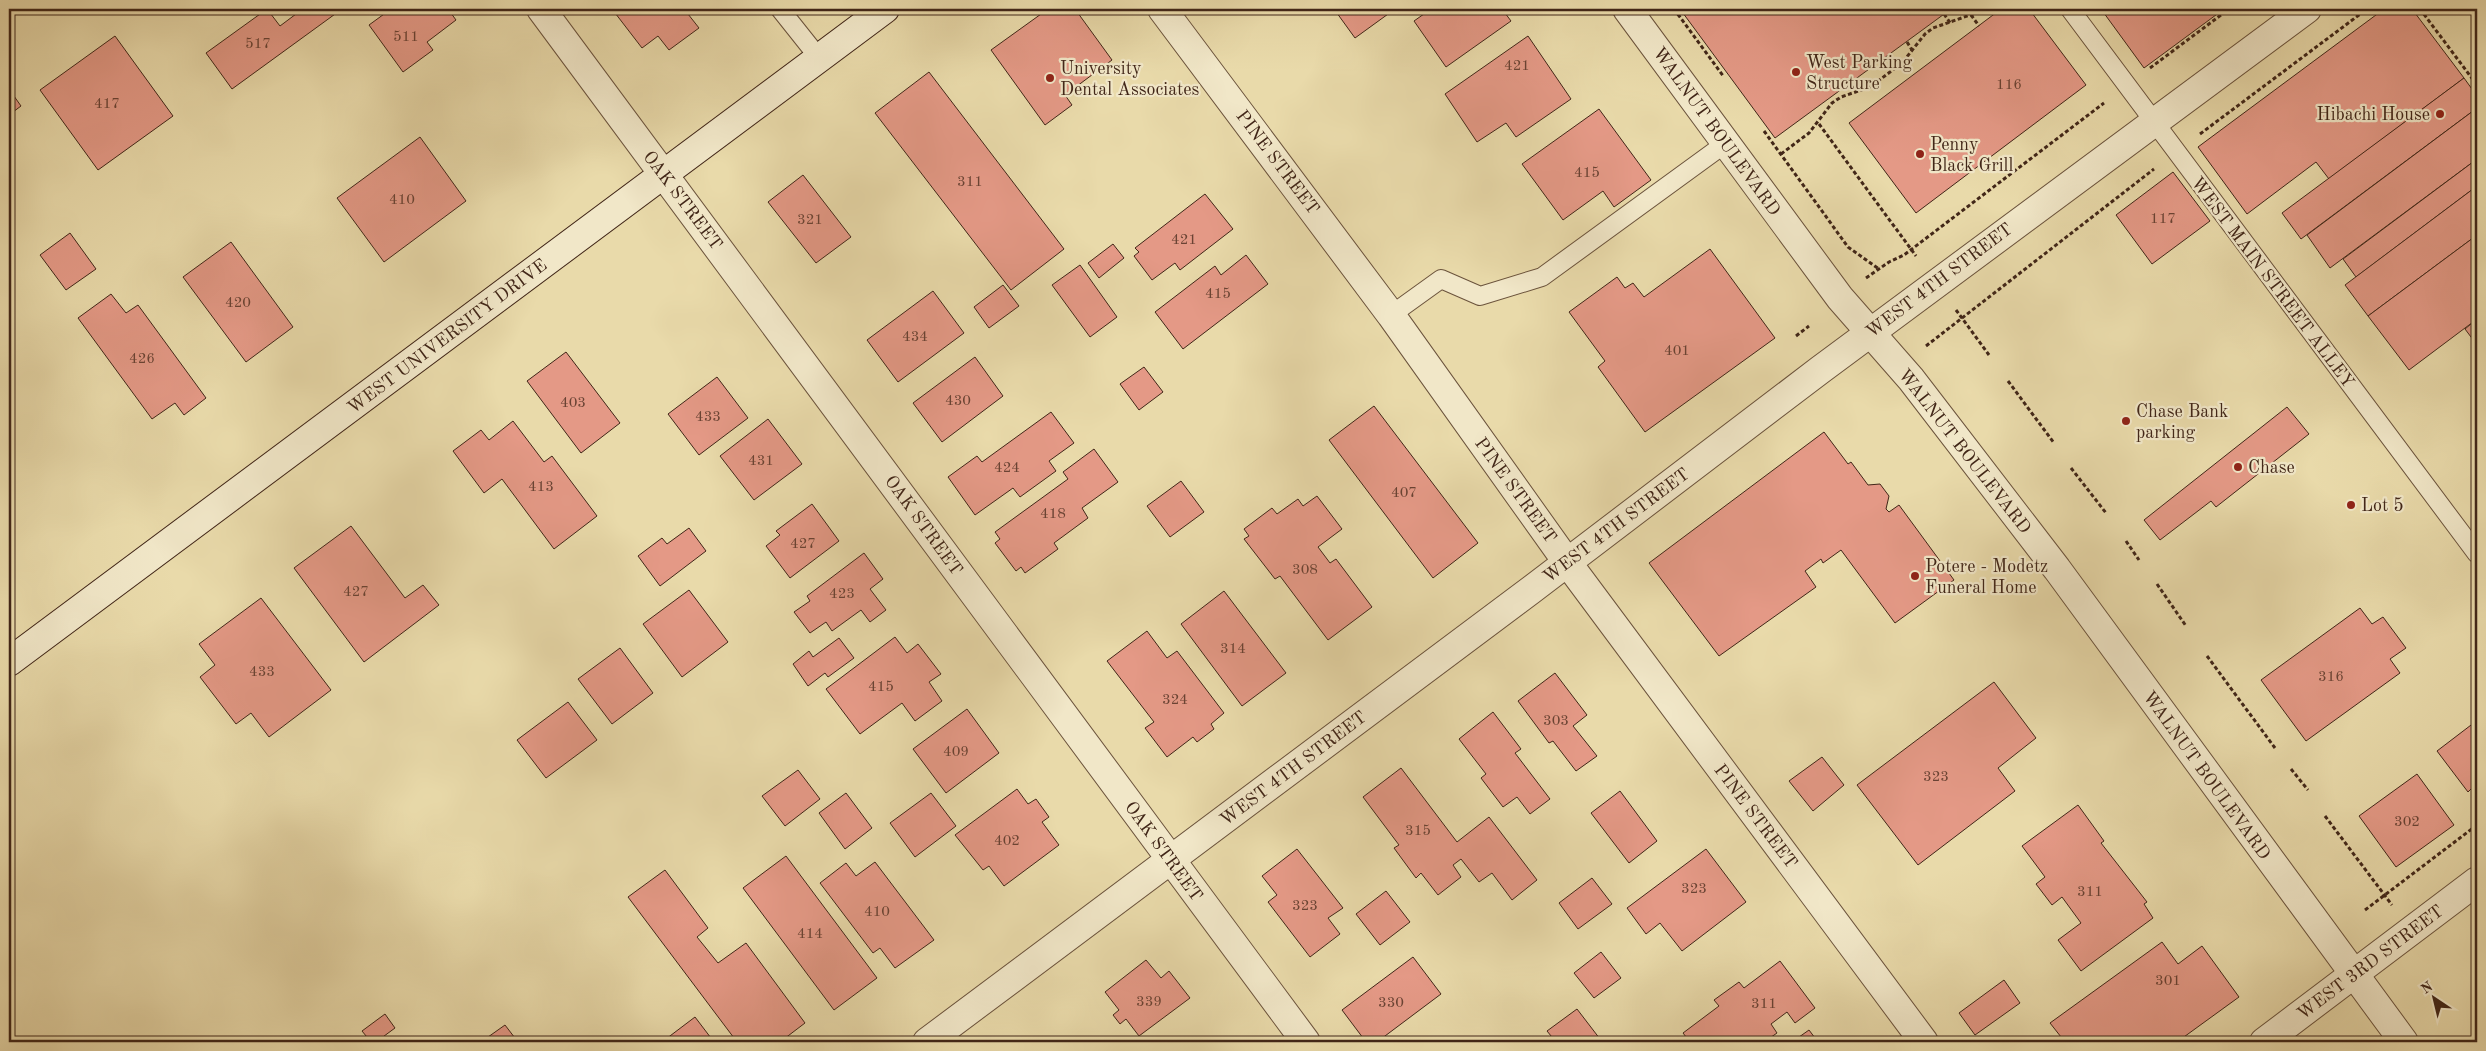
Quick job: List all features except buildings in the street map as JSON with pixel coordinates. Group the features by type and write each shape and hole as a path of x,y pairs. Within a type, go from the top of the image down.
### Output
{"street":[{"name":"OAK STREET","path":"541,9 1306,1042"},
{"name":"WEST UNIVERSITY DRIVE","path":"9,662 885,9"},
{"name":"PINE STREET","path":"1162,9 1391,315 1567,562 1924,1042"},
{"name":"WALNUT BOULEVARD","path":"1627,9 1840,298 1911,379 2057,569 2404,1042"},
{"name":"WEST 4TH STREET","path":"927,1042 1870,332 2306,9"},
{"name":"WEST 3RD STREET","path":"2264,1042 2477,881"}],"lane":[{"path":"780,9 819,58"},
{"name":"WEST MAIN STREET ALLEY","path":"2070,9 2477,554"},
{"path":"1391,315 1441,279 1480,296 1542,277 1726,143"}],"path":[{"path":"1674,9 1724,77"},
{"path":"1781,154 1819,124 1825,110 1832,103 1841,97 1870,87 1902,63 1924,34 1933,28 1951,24 1980,9"},
{"path":"2142,74 2229,9"},
{"path":"2193,139 2367,9"},
{"path":"2420,9 2477,85"},
{"path":"1944,14 1951,24"},
{"path":"1971,15 1978,26"},
{"path":"1906,42 1912,50"},
{"path":"1859,282 1911,250 2108,101"},
{"path":"1819,124 1916,256"},
{"path":"1764,131 1848,246 1879,269"},
{"path":"1921,350 2162,163"},
{"path":"1953,306 1988,355"},
{"path":"1796,336 1809,326"},
{"path":"2008,381 2054,443"},
{"path":"2071,468 2106,513"},
{"path":"2126,541 2139,560"},
{"path":"2157,584 2186,626"},
{"path":"2208,656 2275,748"},
{"path":"2292,769 2308,790"},
{"path":"2325,816 2394,907"},
{"path":"2365,910 2477,825"}],"place":[{"name":"West Parking Structure","path":"1796,72"},
{"name":"University Dental Associates","path":"1050,78"},
{"name":"Hibachi House","path":"2440,114"},
{"name":"Penny Black Grill","path":"1920,154"},
{"name":"Chase Bank parking","path":"2126,421"},
{"name":"Chase","path":"2238,467"},
{"name":"Lot 5","path":"2351,505"},
{"name":"Potere - Modetz Funeral Home","path":"1915,576"}]}
